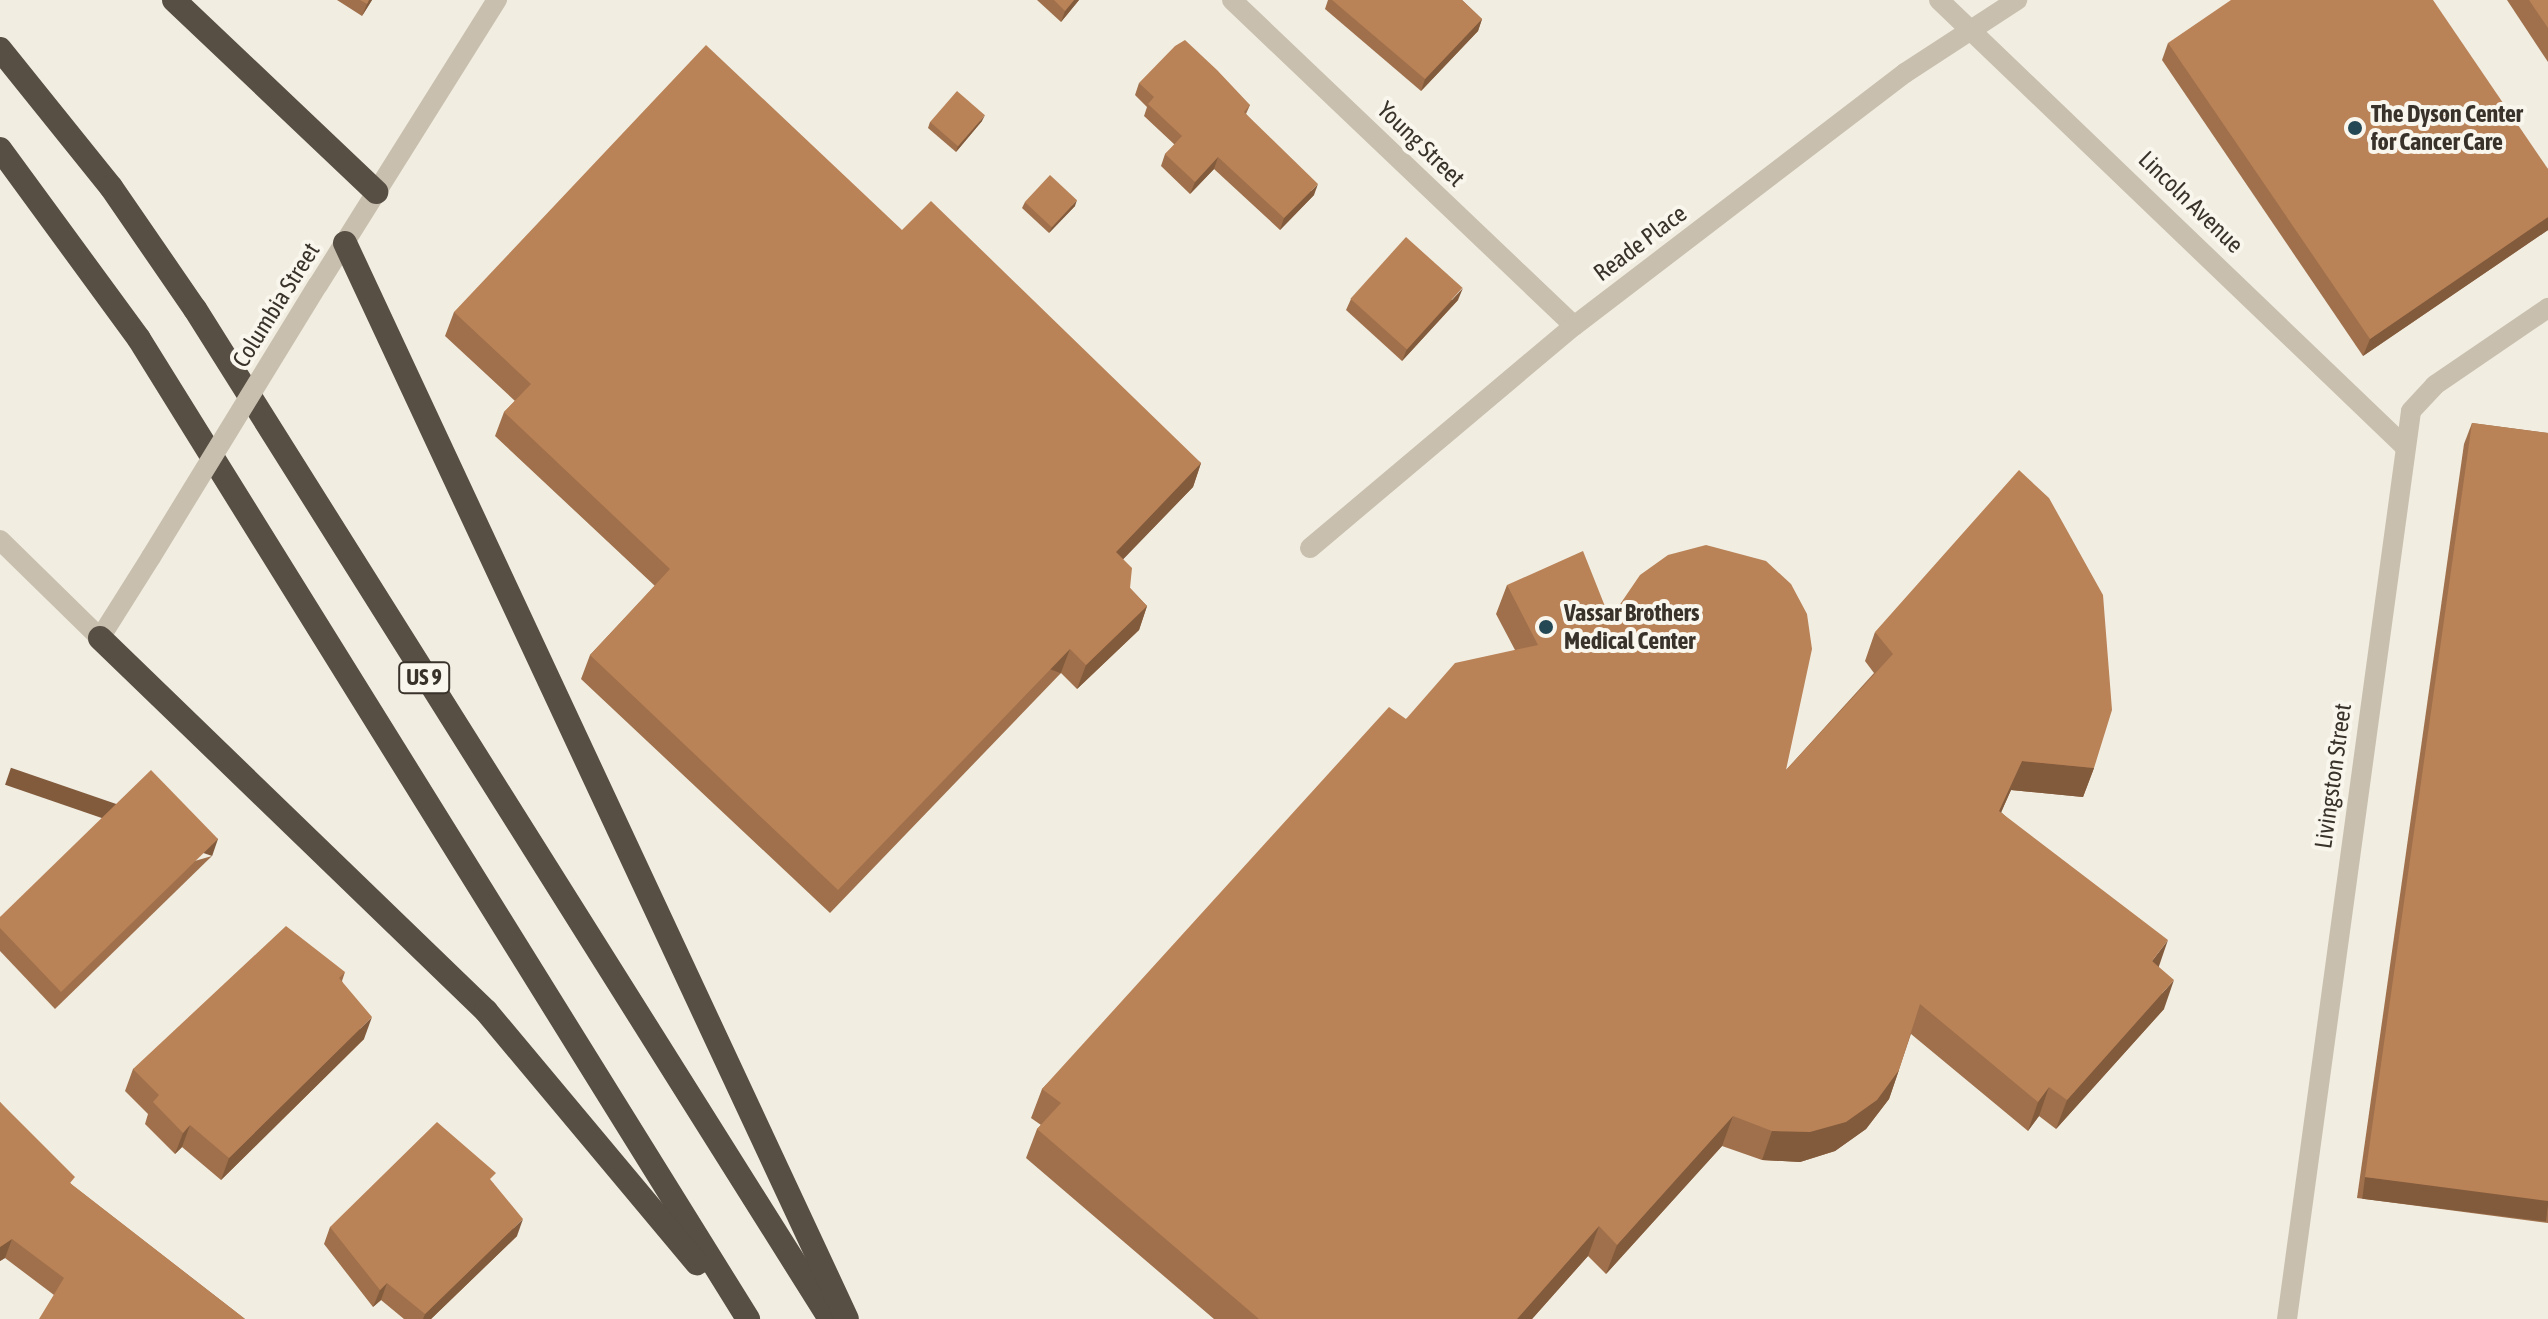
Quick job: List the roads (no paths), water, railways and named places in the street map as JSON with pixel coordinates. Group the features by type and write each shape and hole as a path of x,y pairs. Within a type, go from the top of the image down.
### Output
{"highway":[{"path":"174,0 376,192"},
{"name":"US 9","path":"0,49 111,187 195,309 830,1319"},
{"name":"US 9","path":"0,149 139,339 745,1319"},
{"path":"345,243 847,1319"},
{"path":"100,638 517,1043 745,1319"}],"street":[{"name":"Columbia Street","path":"100,638 497,0"},
{"name":"Young Street","path":"1232,0 1574,326"},
{"name":"Lincoln Avenue","path":"1939,0 2403,445"},
{"name":"Reade Place","path":"1310,548 1574,326 1905,73 2017,0"},
{"name":"Livingston Street","path":"2287,1319 2403,445 2411,411 2435,385 2548,308"},
{"path":"0,540 100,638"}],"place":[{"name":"The Dyson Center for Cancer Care","path":"2355,128"},
{"name":"Vassar Brothers Medical Center","path":"1546,627"}]}
